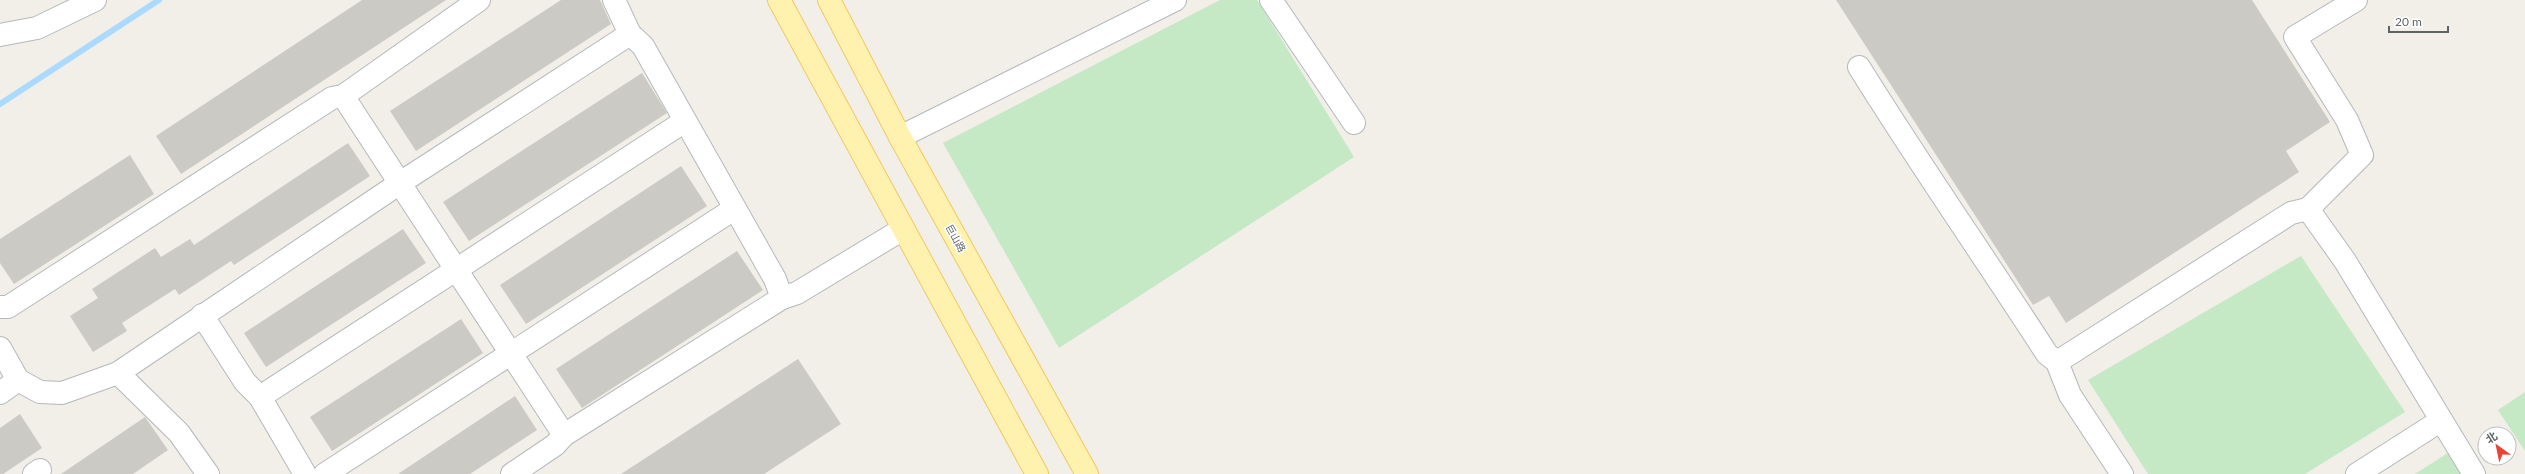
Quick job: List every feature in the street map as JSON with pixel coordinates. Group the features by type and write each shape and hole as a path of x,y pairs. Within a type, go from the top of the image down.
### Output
{"main road":[{"path":"779,0 1037,474"},
{"name":"巨山路","path":"829,0 900,137 1087,474"}],"street":[{"path":"0,35 37,28 95,0"},
{"path":"0,307 8,307 332,98 343,96 479,0"},
{"path":"614,0 630,34 643,46 775,279 782,298"},
{"path":"900,137 1175,0"},
{"path":"1270,0 1354,124"},
{"path":"2057,362 2291,213 2308,209 2362,155 2347,120 2295,37 2356,0"},
{"path":"0,348 18,380 40,392 62,393 118,373 400,183 630,34"},
{"path":"1859,67 1952,213 1985,259 2047,354 2057,362 2070,395 2122,474"},
{"path":"343,96 455,270 564,435"},
{"path":"260,397 685,121"},
{"path":"325,474 734,208"},
{"path":"2308,209 2345,261 2440,421 2474,474"},
{"path":"512,474 555,445 564,435 782,298 797,293 903,229"},
{"path":"202,315 245,382 260,397 305,474"},
{"path":"118,373 179,433 208,474"},
{"path":"0,393 18,380"},
{"path":"2357,474 2440,421"}],"green space":[{"path":"1220,0 1257,0 1354,157 1059,348 943,143"},
{"path":"2301,256 2405,412 2305,474 2148,474 2088,380"},
{"path":"2525,392 2525,451 2517,439 2517,426 2509,426 2498,410"},
{"path":"2448,453 2461,474 2415,474"}],"building":[{"path":"362,0 446,0 181,174 156,136"},
{"path":"561,0 600,0 611,24 416,151 390,111"},
{"path":"1836,0 2252,0 2330,122 2286,151 2299,172 2066,323 2049,296 2033,305"},
{"path":"642,73 667,113 469,241 443,202"},
{"path":"348,143 370,176 234,265 231,261 179,295 175,289 122,323 127,331 93,352 70,316 98,298 92,289 155,248 161,257 190,239 194,245"},
{"path":"130,155 154,194 14,284 0,263 0,239"},
{"path":"681,166 707,206 526,324 500,285"},
{"path":"403,229 426,263 266,367 244,333"},
{"path":"737,251 763,290 582,408 556,369"},
{"path":"461,319 483,353 332,451 310,417"},
{"path":"798,359 841,424 764,474 621,474"},
{"path":"515,396 537,430 470,474 398,474"},
{"path":"20,414 42,448 3,474 0,474 0,428"},
{"path":"145,417 168,450 133,474 61,474"}],"waterway":[{"path":"0,104 159,0"}]}
